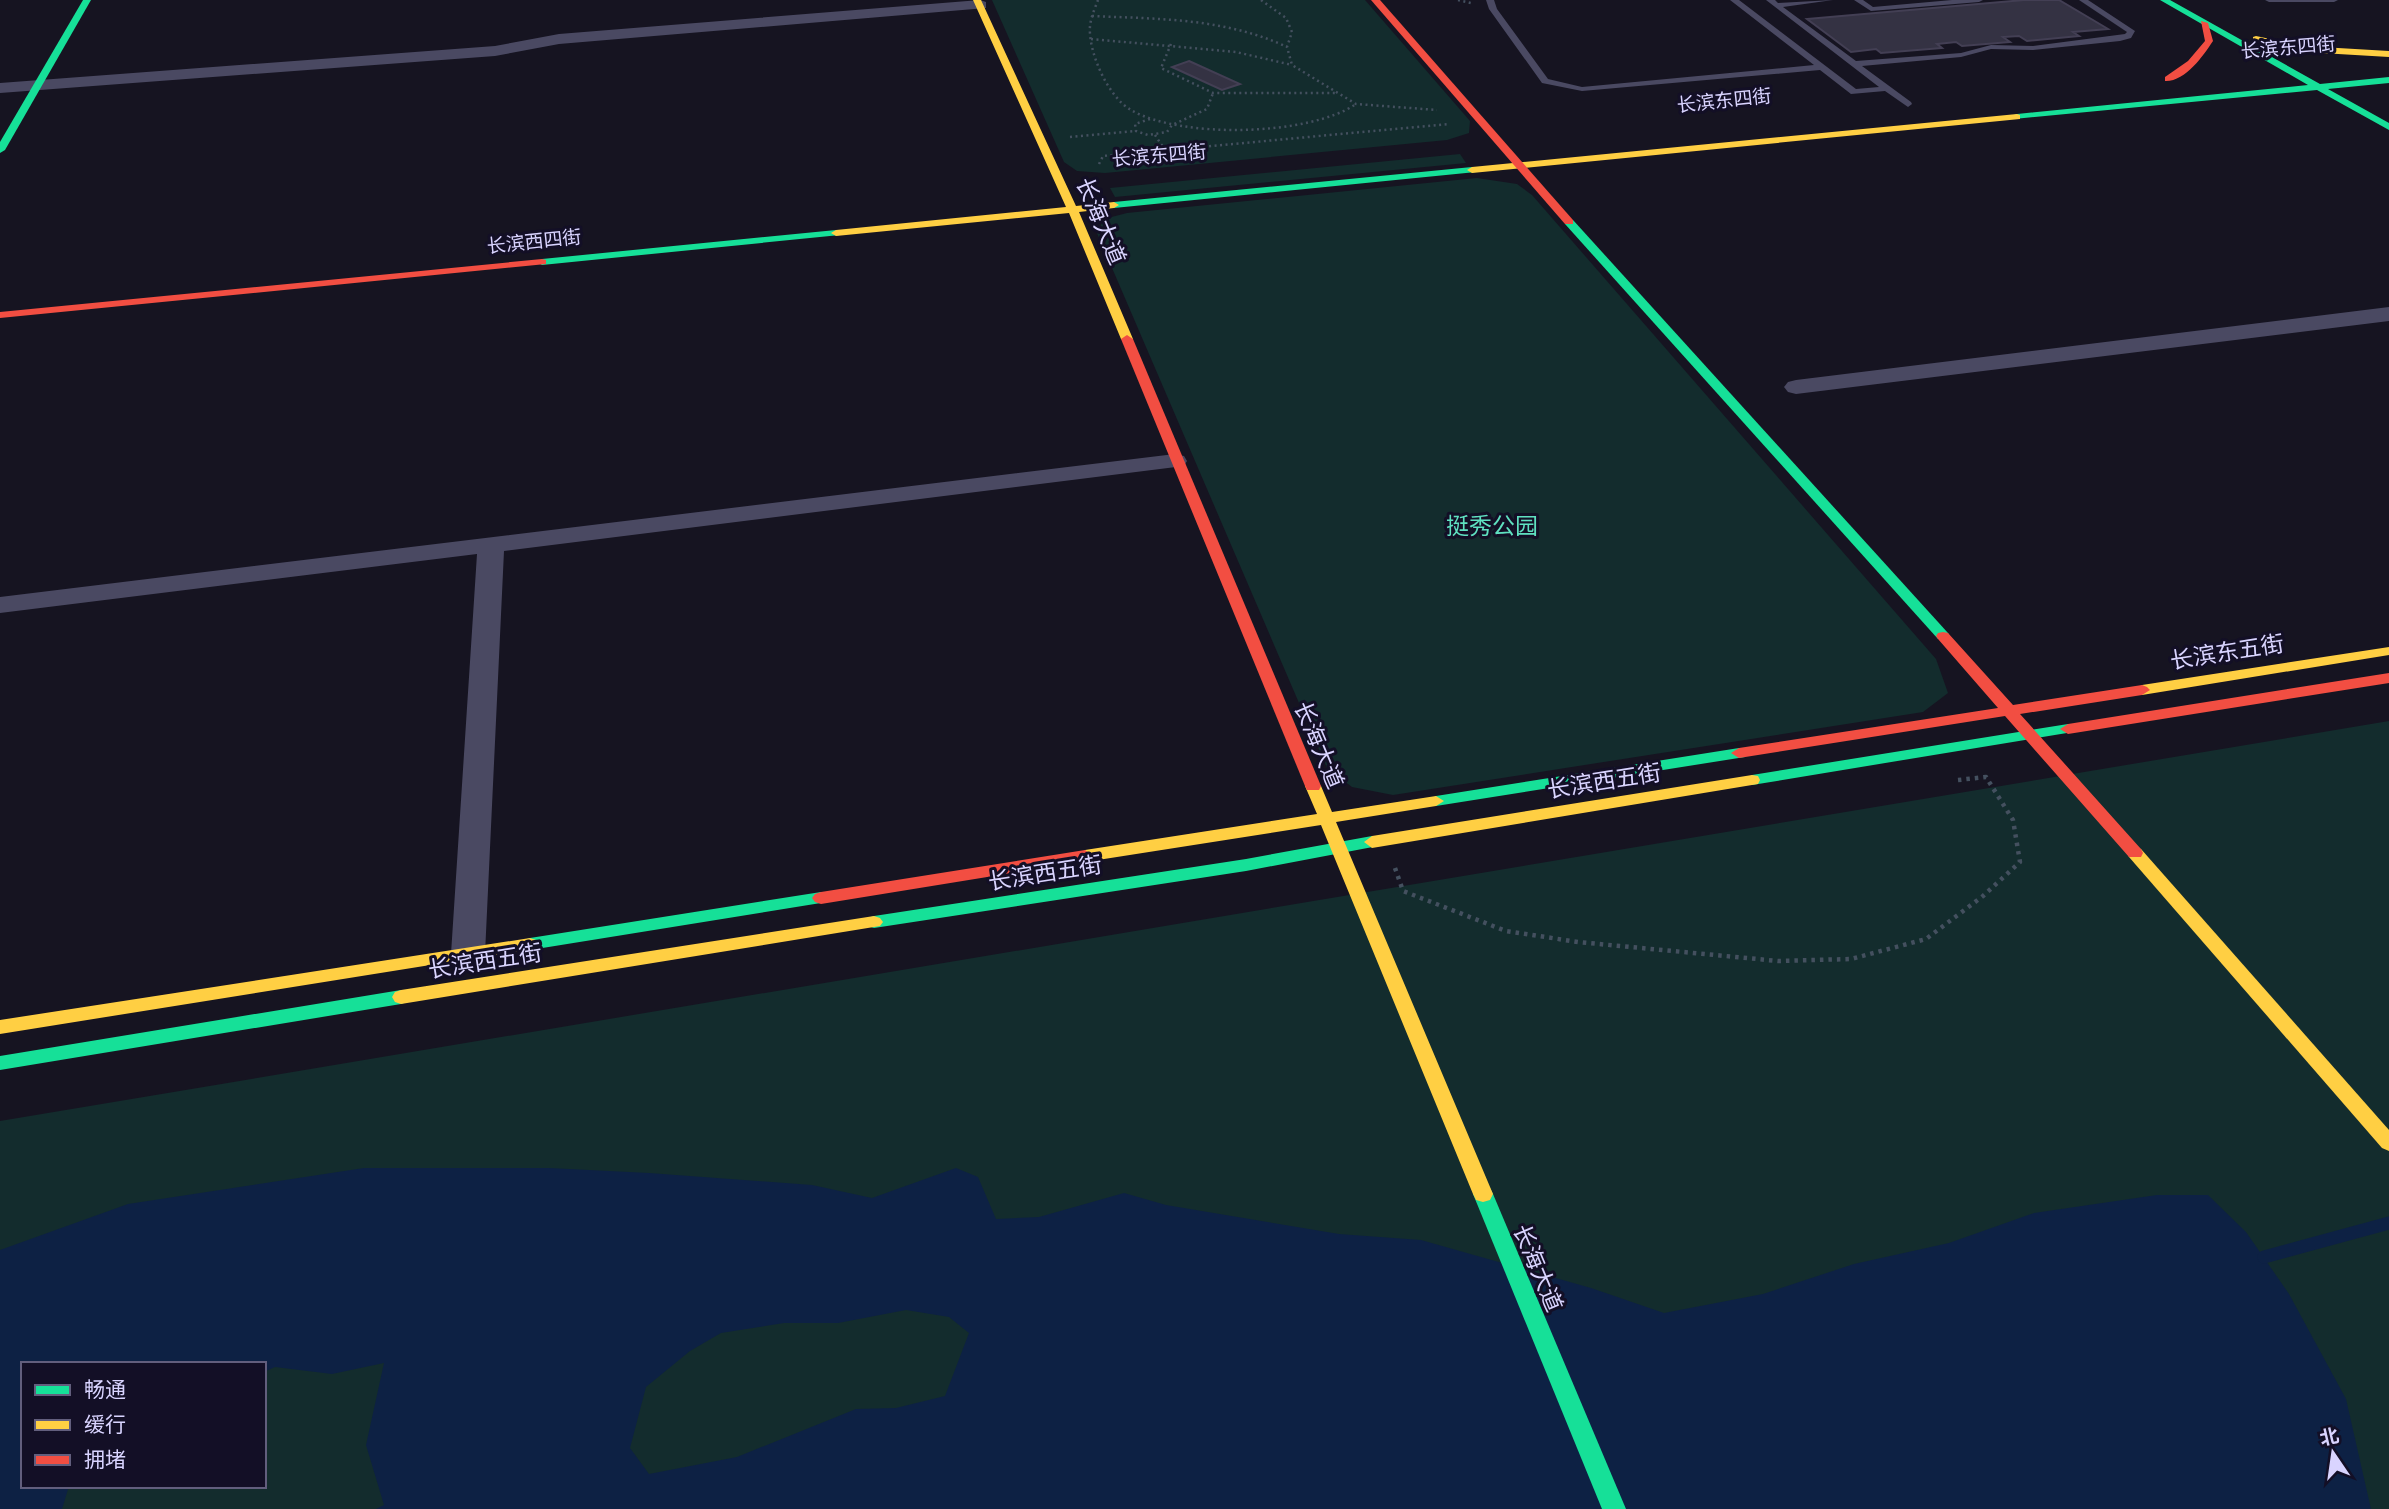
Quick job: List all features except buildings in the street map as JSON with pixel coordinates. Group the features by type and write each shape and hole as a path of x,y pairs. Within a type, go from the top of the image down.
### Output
{"main road":[{"path":"0,150 87,0"},
{"path":"1376,0 1518,166 2010,710 2389,1143"},
{"path":"2164,0 2389,128"},
{"name":"长海大道","path":"979,3 1073,210 1175,461 1614,1509"},
{"path":"2204,23 2304,49 2389,56"},
{"path":"2196,76 2161,80 2190,67 2202,54 2209,41 2204,23"},
{"name":"长滨东四街","path":"2252,71 2389,56"},
{"path":"0,108 6,87 22,71"},
{"name":"长滨东四街","path":"1073,210 2193,97 2389,80"},
{"path":"2193,97 2293,106"},
{"path":"1880,106 1915,103"},
{"path":"2328,113 2389,128"},
{"path":"1475,146 1523,141"},
{"name":"长滨西四街","path":"0,315 1073,210"},
{"name":"长滨东五街","path":"2073,699 2389,651"},
{"name":"长滨西五街","path":"0,1063 610,963 1232,867 2389,678"},
{"name":"长滨西五街","path":"0,1027 2073,699"}],"street":[{"path":"6,87 495,51 559,39 979,3"},
{"path":"1796,387 2389,314"},
{"path":"0,605 1175,461"},
{"path":"468,954 492,545"}],"lane":[{"path":"1490,0 1493,9 1545,81 1582,89 1822,67"},
{"path":"1734,0 1854,92 1888,89"},
{"path":"1773,2 1829,0"},
{"path":"1858,0 1871,9 1979,0"},
{"path":"1854,64 1961,54 1991,47 2033,48 2128,36 2131,31 2125,25 2083,0"},
{"path":"2269,0 2334,0"},
{"path":"1773,2 1888,89 1915,103"}],"path":[{"path":"1098,0 1092,16 1091,39 1095,57 1119,99 1129,109 1151,119 1172,125 1271,128 1318,123 1349,113 1356,104"},
{"path":"1261,0 1286,18 1292,32 1287,47 1292,65"},
{"path":"1092,16 1224,25 1268,36 1287,47"},
{"path":"1091,39 1171,44 1236,52 1292,65 1306,77 1356,104 1438,110"},
{"path":"1171,44 1161,68 1213,93 1338,93"},
{"path":"1041,140 1136,131 1155,135 1171,130 1172,125 1207,109 1213,93"},
{"path":"1136,131 1135,124 1151,119"},
{"path":"1099,164 1103,156 1461,123"},
{"path":"1155,135 1165,150"},
{"path":"1393,864 1403,891 1506,931 1578,942 1765,960 1851,959 1926,939 1983,896 2020,862 2013,820 1986,777"}],"green space":[{"path":"992,0 1365,0 1470,121 1469,133 1447,140 1105,173 1077,171 1064,162"},
{"path":"1460,154 1466,163 1115,197 1110,188"},
{"name":"挺秀公园","path":"1477,178 1517,184 1532,195 1936,659 1948,693 1923,712 1393,795 1352,787 1327,768 1097,233 1104,219 1127,213"},
{"path":"2389,721 2389,1509 0,1509 0,1121"}],"water":[{"path":"364,1168 549,1168 649,1173 812,1185 872,1198 956,1168 978,1177 996,1219 1039,1217 1124,1193 1166,1205 1339,1234 1421,1240 1591,1288 1664,1313 1763,1294 1854,1264 1949,1243 2034,1213 2157,1195 2208,1195 2246,1232 2289,1294 2346,1399 2371,1509 376,1509 384,1505 366,1445 384,1363 332,1374 275,1367 266,1371 266,1362 21,1362 21,1488 68,1488 62,1509 0,1509 0,1250 128,1204","holes":["906,1310 949,1317 969,1333 945,1396 896,1408 856,1409 737,1457 649,1474 630,1448 646,1387 690,1351 721,1333 784,1323 838,1323"]}],"waterway":[{"path":"2264,1257 2389,1223"}],"traffic: fast":[{"path":"0,150 87,0"},
{"path":"2164,0 2389,127"},
{"path":"2017,117 2389,80"},
{"path":"1114,205 1472,170"},
{"path":"1569,222 1943,636"},
{"path":"542,262 836,233"},
{"path":"1752,780 2068,729"},
{"path":"1436,801 1739,753"},
{"path":"874,922 1246,865 1372,842"},
{"path":"530,944 821,898"},
{"path":"0,1063 401,997"},
{"path":"1483,1194 1614,1509"}],"traffic: slow":[{"path":"977,0 1073,210 1127,339"},
{"path":"2256,39 2304,49 2389,54"},
{"path":"1472,170 2017,117"},
{"path":"836,233 1114,205"},
{"path":"2142,690 2389,651"},
{"path":"1372,842 1752,780"},
{"path":"1313,786 1483,1194"},
{"path":"1085,856 1436,801"},
{"path":"2135,853 2389,1143"},
{"path":"401,997 874,922"},
{"path":"0,1027 530,944"}],"traffic: jam":[{"path":"1375,0 1569,222"},
{"path":"2168,79 2191,63 2209,41 2204,23"},
{"path":"0,315 542,262"},
{"path":"1127,339 1313,786"},
{"path":"1943,636 2135,853"},
{"path":"2068,729 2389,678"},
{"path":"1739,753 2142,690"},
{"path":"821,898 1085,856"}]}
